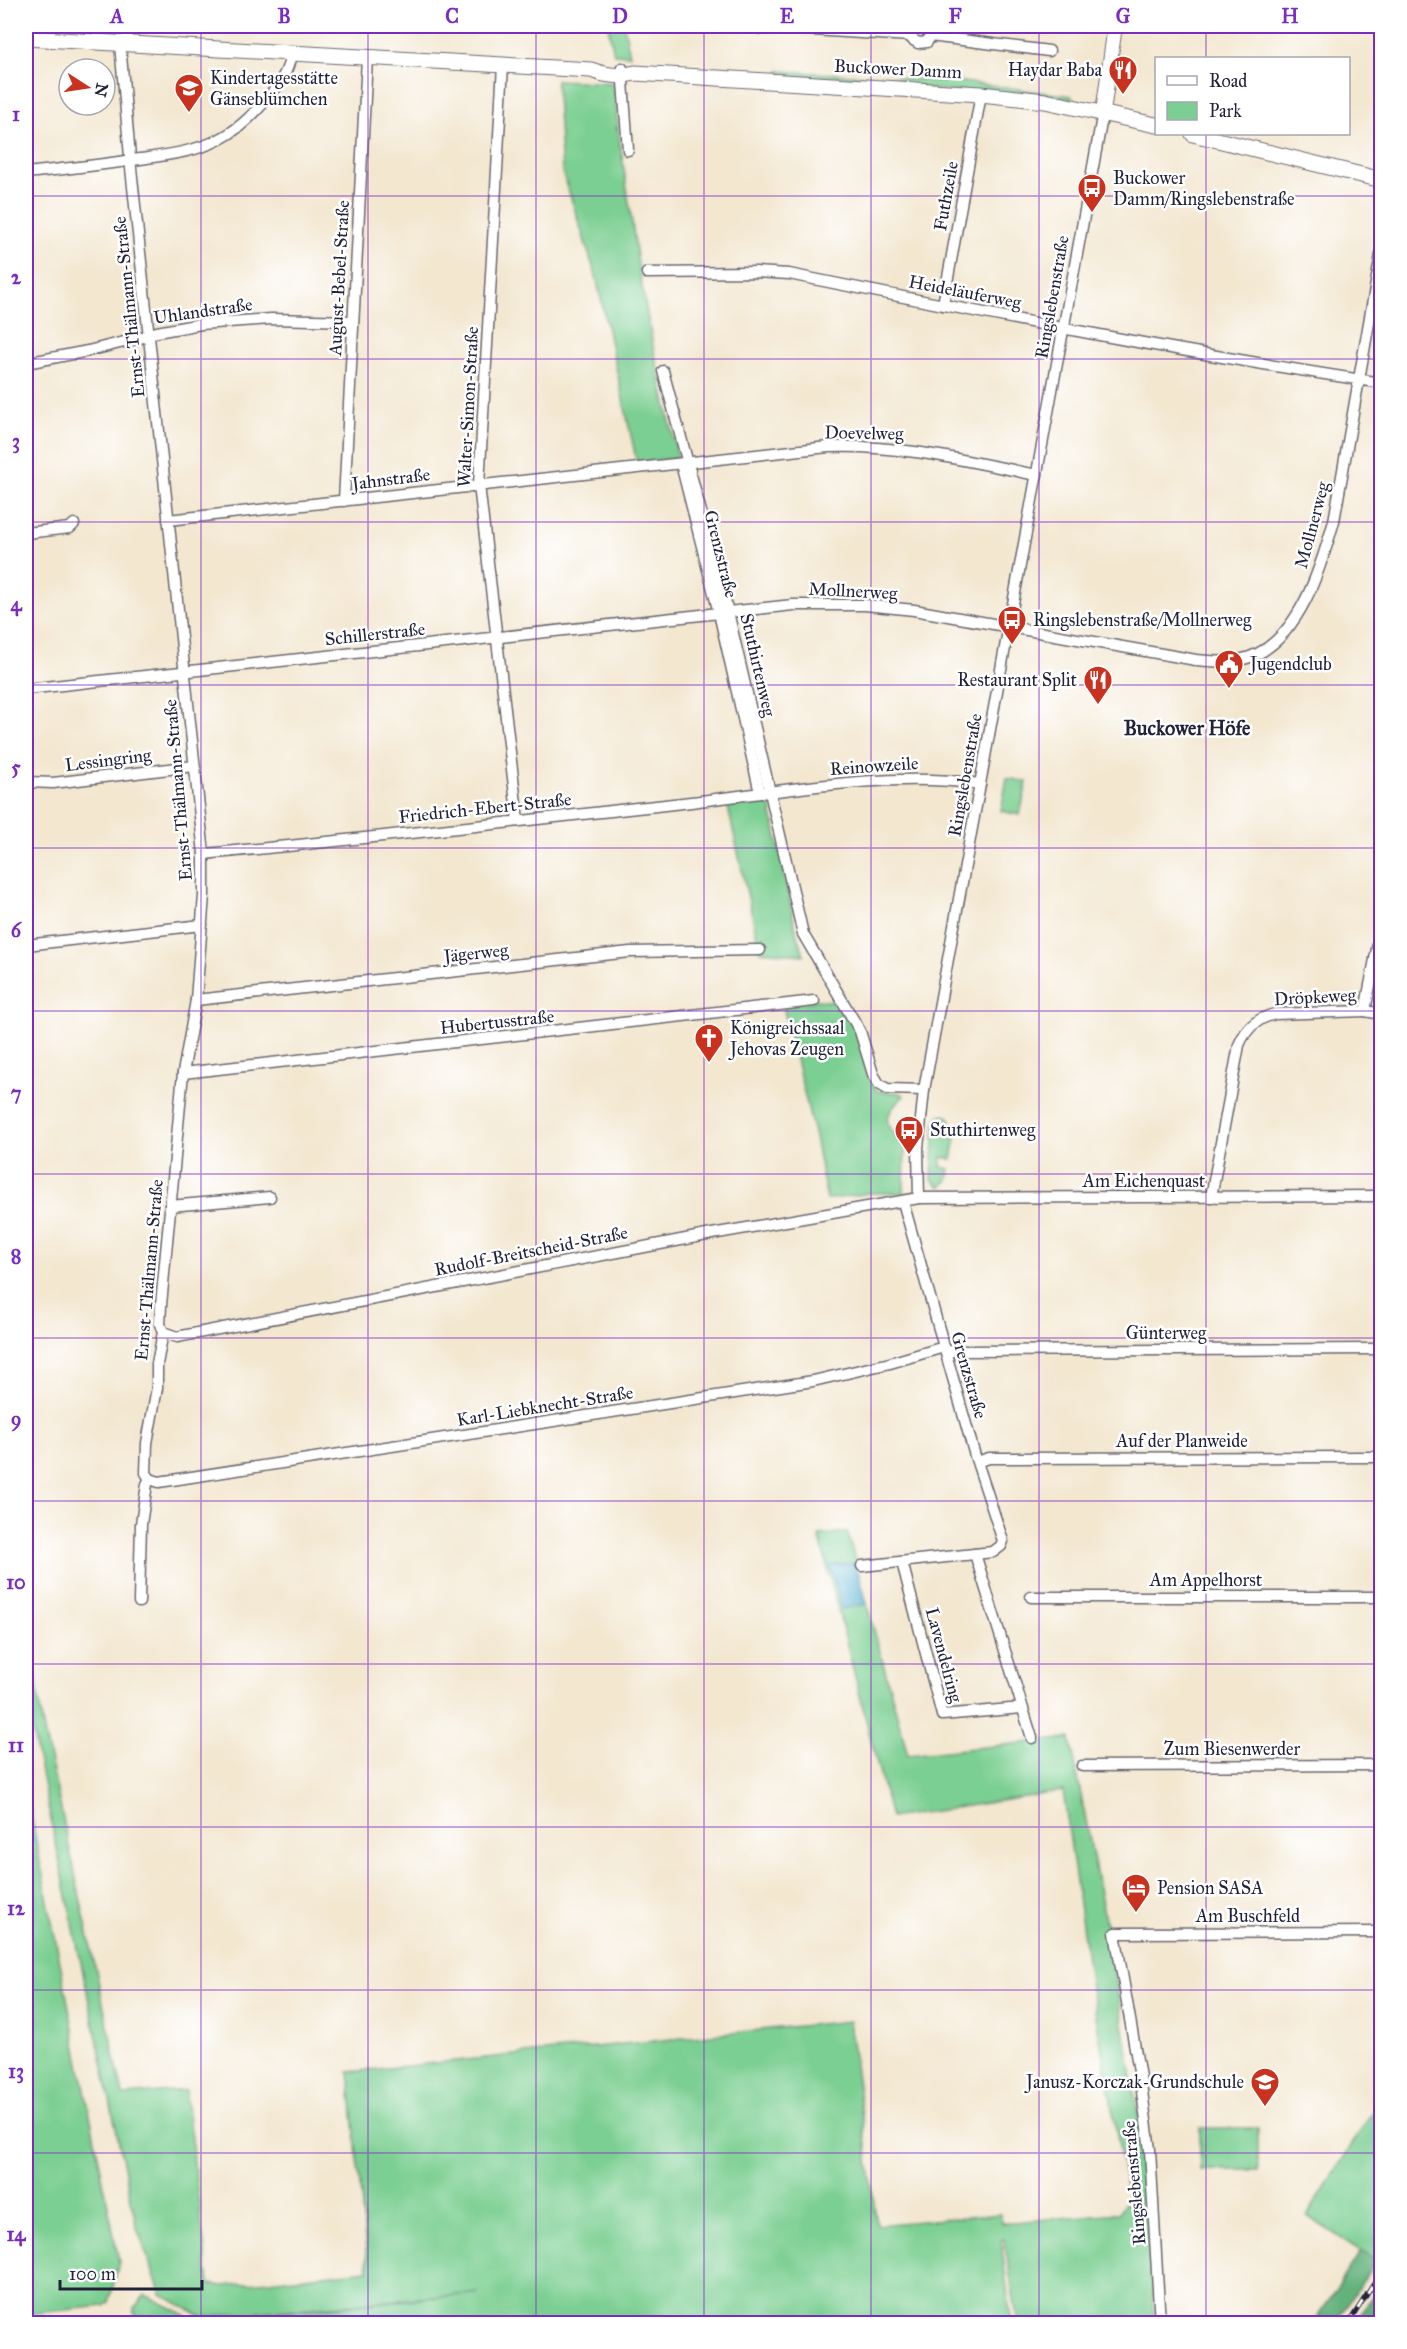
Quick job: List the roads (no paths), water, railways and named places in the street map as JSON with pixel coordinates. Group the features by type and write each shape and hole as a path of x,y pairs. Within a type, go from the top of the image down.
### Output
{"main road":[{"name":"Buckower Damm","path":"26,38 126,37 291,53 591,70 605,66 621,72 981,94 1045,101 1155,125"},
{"path":"1197,135 1382,180"}],"street":[{"path":"1103,112 1115,26"},
{"path":"779,27 910,32 914,41 921,44 927,42 930,31 1049,51"},
{"name":"Ernst-Thälmann-Straße","path":"126,37 130,161 204,854 202,925 196,1000 183,1073 160,1324 162,1332 157,1364 157,1388 147,1443 146,1473 150,1479 141,1524 139,1602"},
{"path":"26,173 130,161 194,150 222,138 250,118 274,90 290,63 291,53"},
{"name":"August-Bebel-Straße","path":"344,501 367,58"},
{"name":"Walter-Simon-Straße","path":"503,65 479,485 518,821"},
{"path":"621,72 628,150"},
{"name":"Futhzeile","path":"943,305 981,94"},
{"name":"Ringslebenstraße","path":"919,1198 918,1148 924,1090 1103,112"},
{"name":"Mollnerweg","path":"724,612 793,605 866,605 914,610 1208,662 1241,659 1267,649 1284,633 1315,580 1334,520 1382,249"},
{"name":"Heideläuferweg","path":"647,273 789,274 1063,329 1222,358 1382,383"},
{"name":"Uhlandstraße","path":"26,363 197,325 237,320 353,321"},
{"name":"Stuthirtenweg","path":"663,371 724,612 765,792 802,934 860,1031 873,1074 879,1084 887,1089 924,1090"},
{"name":"Doevelweg","path":"685,463 828,447 880,447 916,451 1037,475"},
{"name":"Jahnstraße","path":"168,520 685,463"},
{"path":"26,533 70,528 74,524"},
{"name":"Schillerstraße","path":"26,689 724,612"},
{"name":"Lessingring","path":"26,782 53,783 194,766"},
{"name":"Reinowzeile","path":"765,792 916,779 980,784"},
{"name":"Friedrich-Ebert-Straße","path":"204,854 765,792"},
{"name":"Dröpkeweg","path":"1210,1197 1239,1045 1246,1032 1251,1025 1268,1016 1287,1013 1365,1011 1382,923"},
{"path":"26,945 202,925"},
{"name":"Jägerweg","path":"196,1000 630,952 704,949 760,950"},
{"name":"Hubertusstraße","path":"183,1073 814,1001"},
{"path":"1365,1011 1382,1014"},
{"name":"Am Eichenquast","path":"905,1202 919,1198 1382,1196"},
{"path":"170,1206 270,1197"},
{"name":"Rudolf-Breitscheid-Straße","path":"162,1332 177,1337 712,1234 837,1211 905,1202"},
{"name":"Grenzstraße","path":"905,1202 975,1456 1002,1535 1001,1546 993,1552 975,1554"},
{"name":"Günterweg","path":"947,1349 1382,1349"},
{"name":"Karl-Liebknecht-Straße","path":"150,1479 159,1482 190,1478 813,1381 947,1349"},
{"name":"Auf der Planweide","path":"983,1460 989,1458 1382,1457"},
{"path":"862,1566 975,1554 1032,1738"},
{"name":"Lavendelring","path":"902,1562 942,1715 1023,1708"},
{"name":"Am Appelhorst","path":"1031,1597 1382,1597"},
{"name":"Zum Biesenwerder","path":"1082,1766 1382,1765"},
{"name":"Am Buschfeld","path":"1115,1933 1382,1932"},
{"name":"Ringslebenstraße","path":"1115,1933 1150,2150 1160,2324"}],"water":[{"path":"856,1563 867,1604 842,1609 830,1565"}],"waterway":[{"path":"26,1839 36,1841"}],"railway":[{"path":"1348,2324 1382,2271"}],"place":[{"name":"Haydar Baba","path":"1123,96"},
{"name":"Kindertagesstätte Gänseblümchen","path":"189,114"},
{"name":"Buckower Damm/Ringslebenstraße","path":"1092,214"},
{"name":"Ringslebenstraße/Mollnerweg","path":"1012,646"},
{"name":"Jugendclub","path":"1229,690"},
{"name":"Restaurant Split","path":"1098,706"},
{"name":"Königreichssaal Jehovas Zeugen","path":"709,1064"},
{"name":"Stuthirtenweg","path":"909,1156"},
{"name":"Pension SASA","path":"1136,1914"},
{"name":"Janusz-Korczak-Grundschule","path":"1265,2108"}],"district":[{"name":"Buckower Höfe","path":"1187,728"}]}
